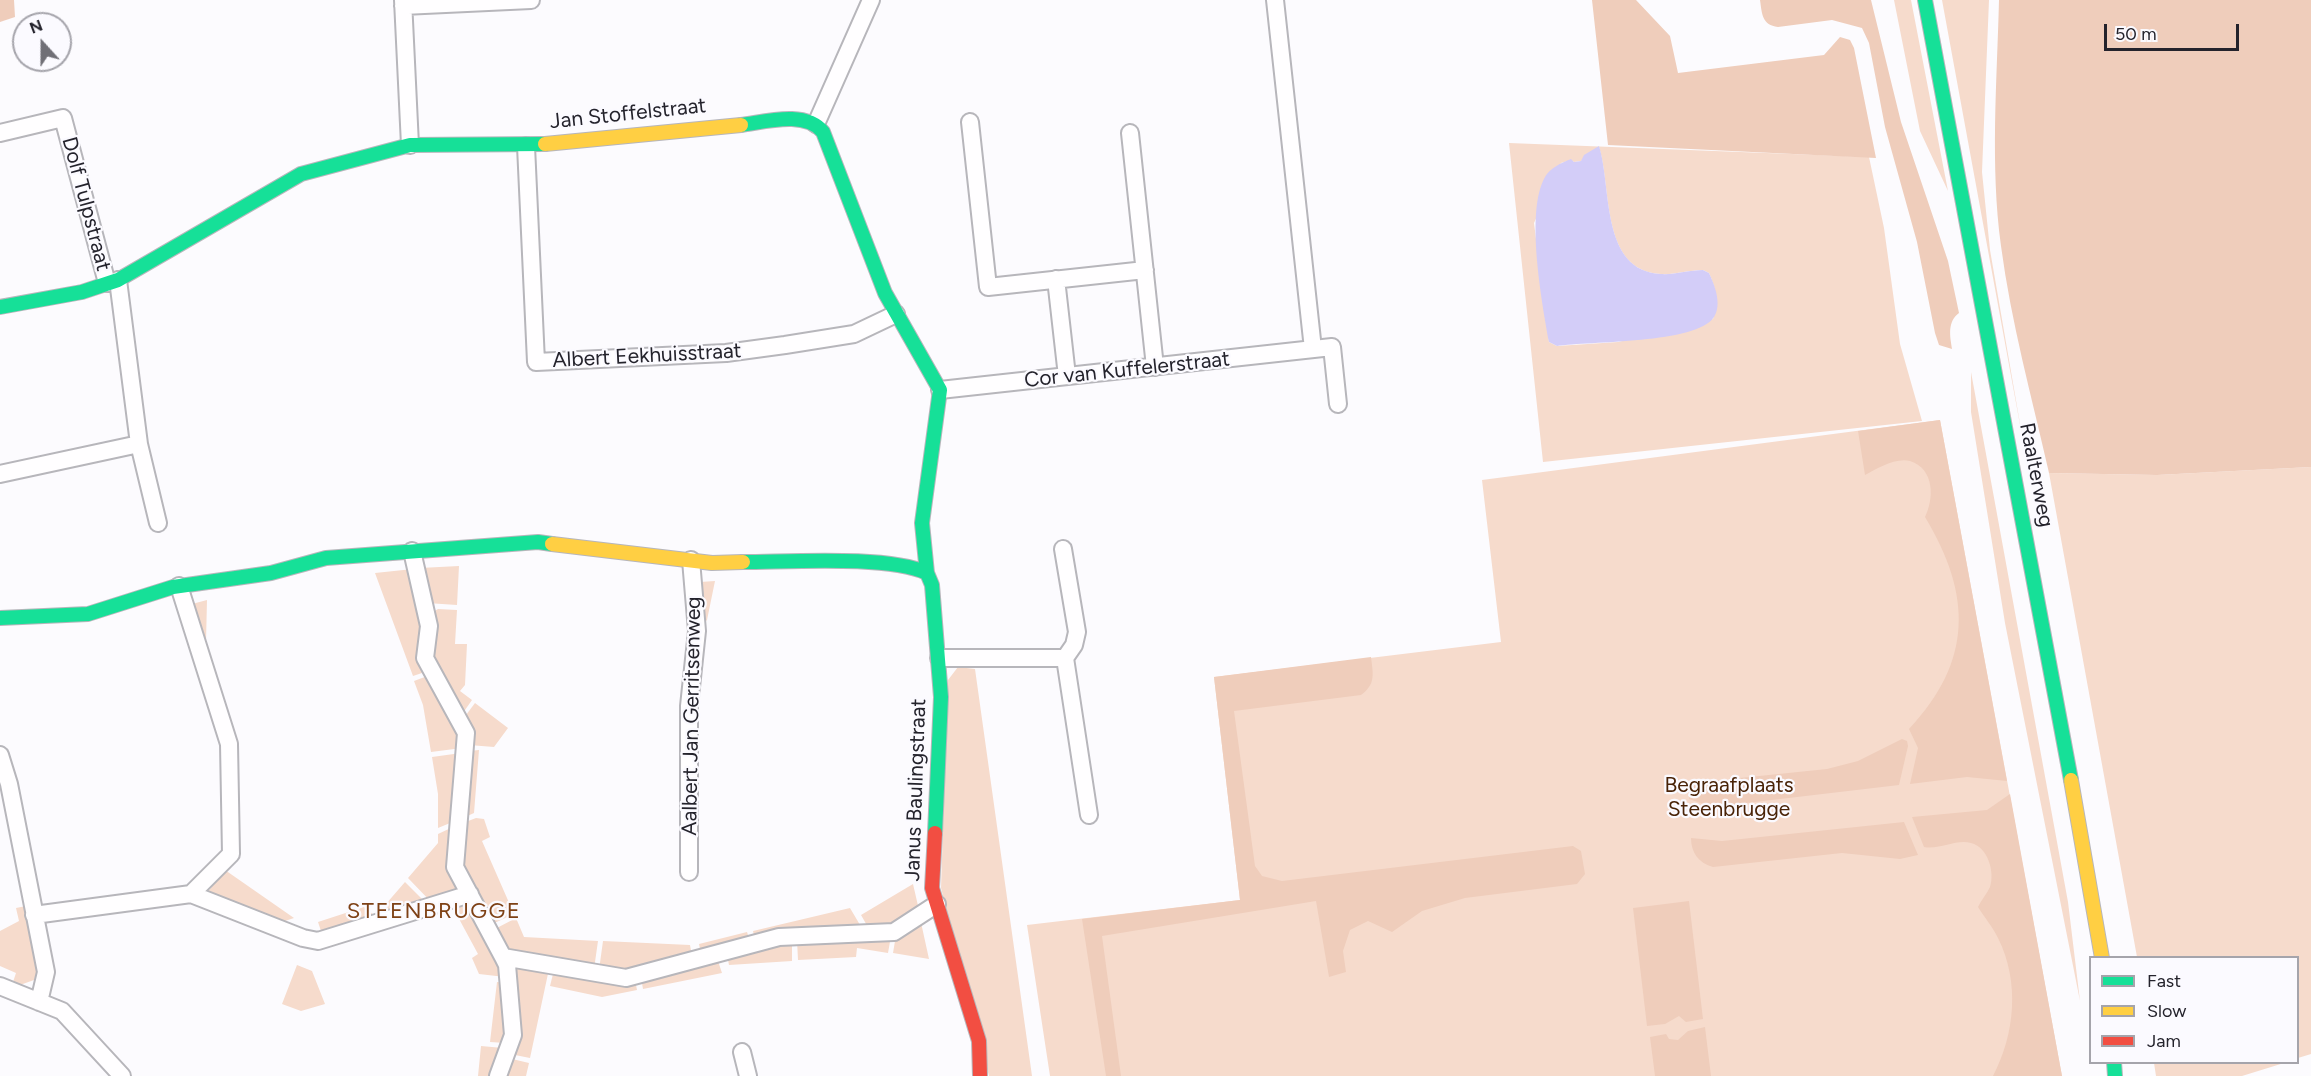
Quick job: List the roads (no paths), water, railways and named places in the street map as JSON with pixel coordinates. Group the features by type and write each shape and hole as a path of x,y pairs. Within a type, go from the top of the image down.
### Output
{"street":[{"path":"410,146 403,3 531,0"},
{"path":"871,0 816,124 823,132 885,293 940,390 921,523 927,573"},
{"path":"1275,0 1313,349"},
{"name":"Raalterweg","path":"1925,0 2083,843 2102,956"},
{"name":"Dolf Tulpstraat","path":"0,133 63,118 112,282"},
{"name":"Jan Stoffelstraat","path":"0,307 82,292 112,282 301,174 410,146 526,146 778,121 804,120 816,124"},
{"path":"970,122 988,287 1145,270"},
{"path":"1130,133 1155,366"},
{"name":"Albert Eekhuisstraat","path":"526,146 536,362 726,353 854,334 896,314"},
{"path":"1056,279 1067,376"},
{"path":"112,282 140,444 158,523"},
{"name":"Cor van Kuffelerstraat","path":"940,390 1332,347 1338,404"},
{"path":"0,474 140,444"},
{"path":"0,618 88,614 179,586 271,573 326,558 538,542 725,563 834,561 914,567 927,573"},
{"path":"1063,549 1077,632 1074,645 1065,658 1089,815"},
{"path":"412,551 429,626 425,658 466,733 455,867 507,965 513,1035 498,1076"},
{"name":"Aalbert Jan Gerritsenweg","path":"689,872 689,706 697,631 691,560"},
{"name":"Janus Baulingstraat","path":"927,573 932,585 941,697 932,888 979,1041 980,1076"},
{"path":"179,586 229,744 231,854 191,894"},
{"path":"939,658 1065,658"},
{"path":"0,755 9,784 46,972 39,1002"},
{"path":"34,915 191,894 303,938 323,940 470,894"},
{"path":"503,957 626,978 779,937 894,932 936,904"},
{"path":"0,986 64,1013 122,1076"},
{"path":"742,1053 748,1076"}],"district":[{"name":"STEENBRUGGE","path":"434,912"}],"park label":[{"name":"Begraafplaats Steenbrugge","path":"1729,798"}]}
